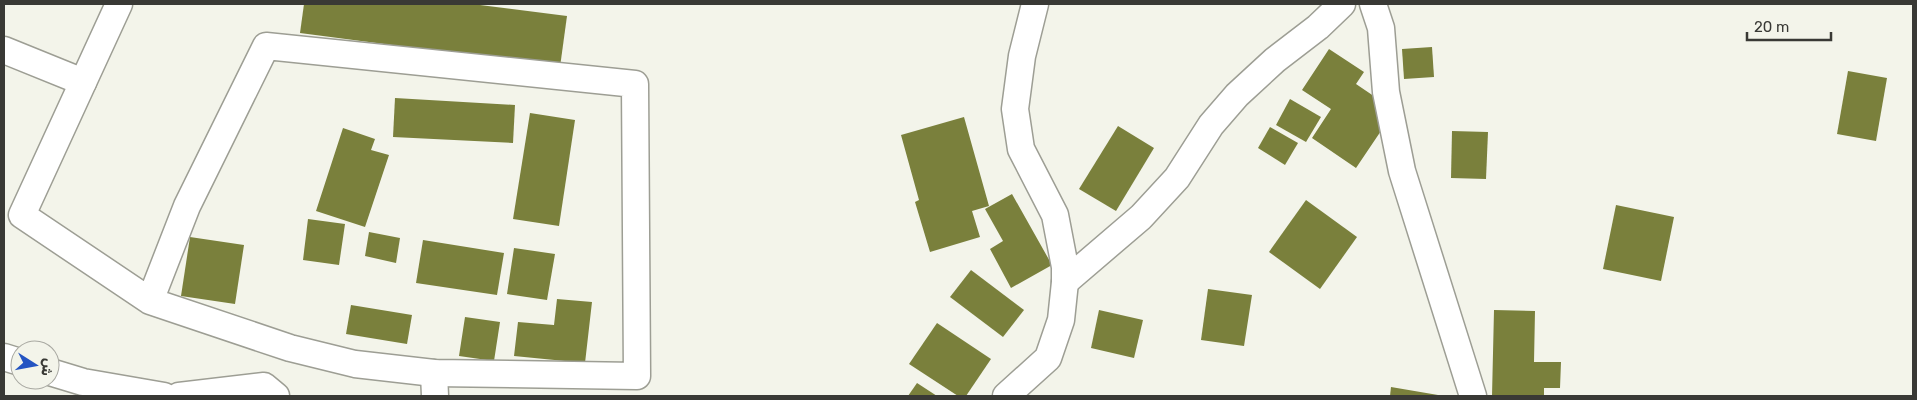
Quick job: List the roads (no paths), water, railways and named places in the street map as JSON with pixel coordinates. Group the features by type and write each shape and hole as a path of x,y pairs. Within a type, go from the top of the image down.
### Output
{"street":[{"path":"119,4 22,215 150,301 299,350 434,385 637,376 635,84 266,46 187,206 150,301"},
{"path":"1006,396 1048,358 1061,320 1066,267 1055,215 1021,149 1014,109 1022,56 1035,4"},
{"path":"1064,282 1141,217 1177,178 1211,125 1237,95 1275,60 1318,27 1342,4"},
{"path":"1373,4 1381,28 1386,92 1402,171 1473,396"},
{"path":"4,50 82,82"},
{"path":"60,375 83,382 164,396"},
{"path":"179,396 264,386 276,396"}]}
